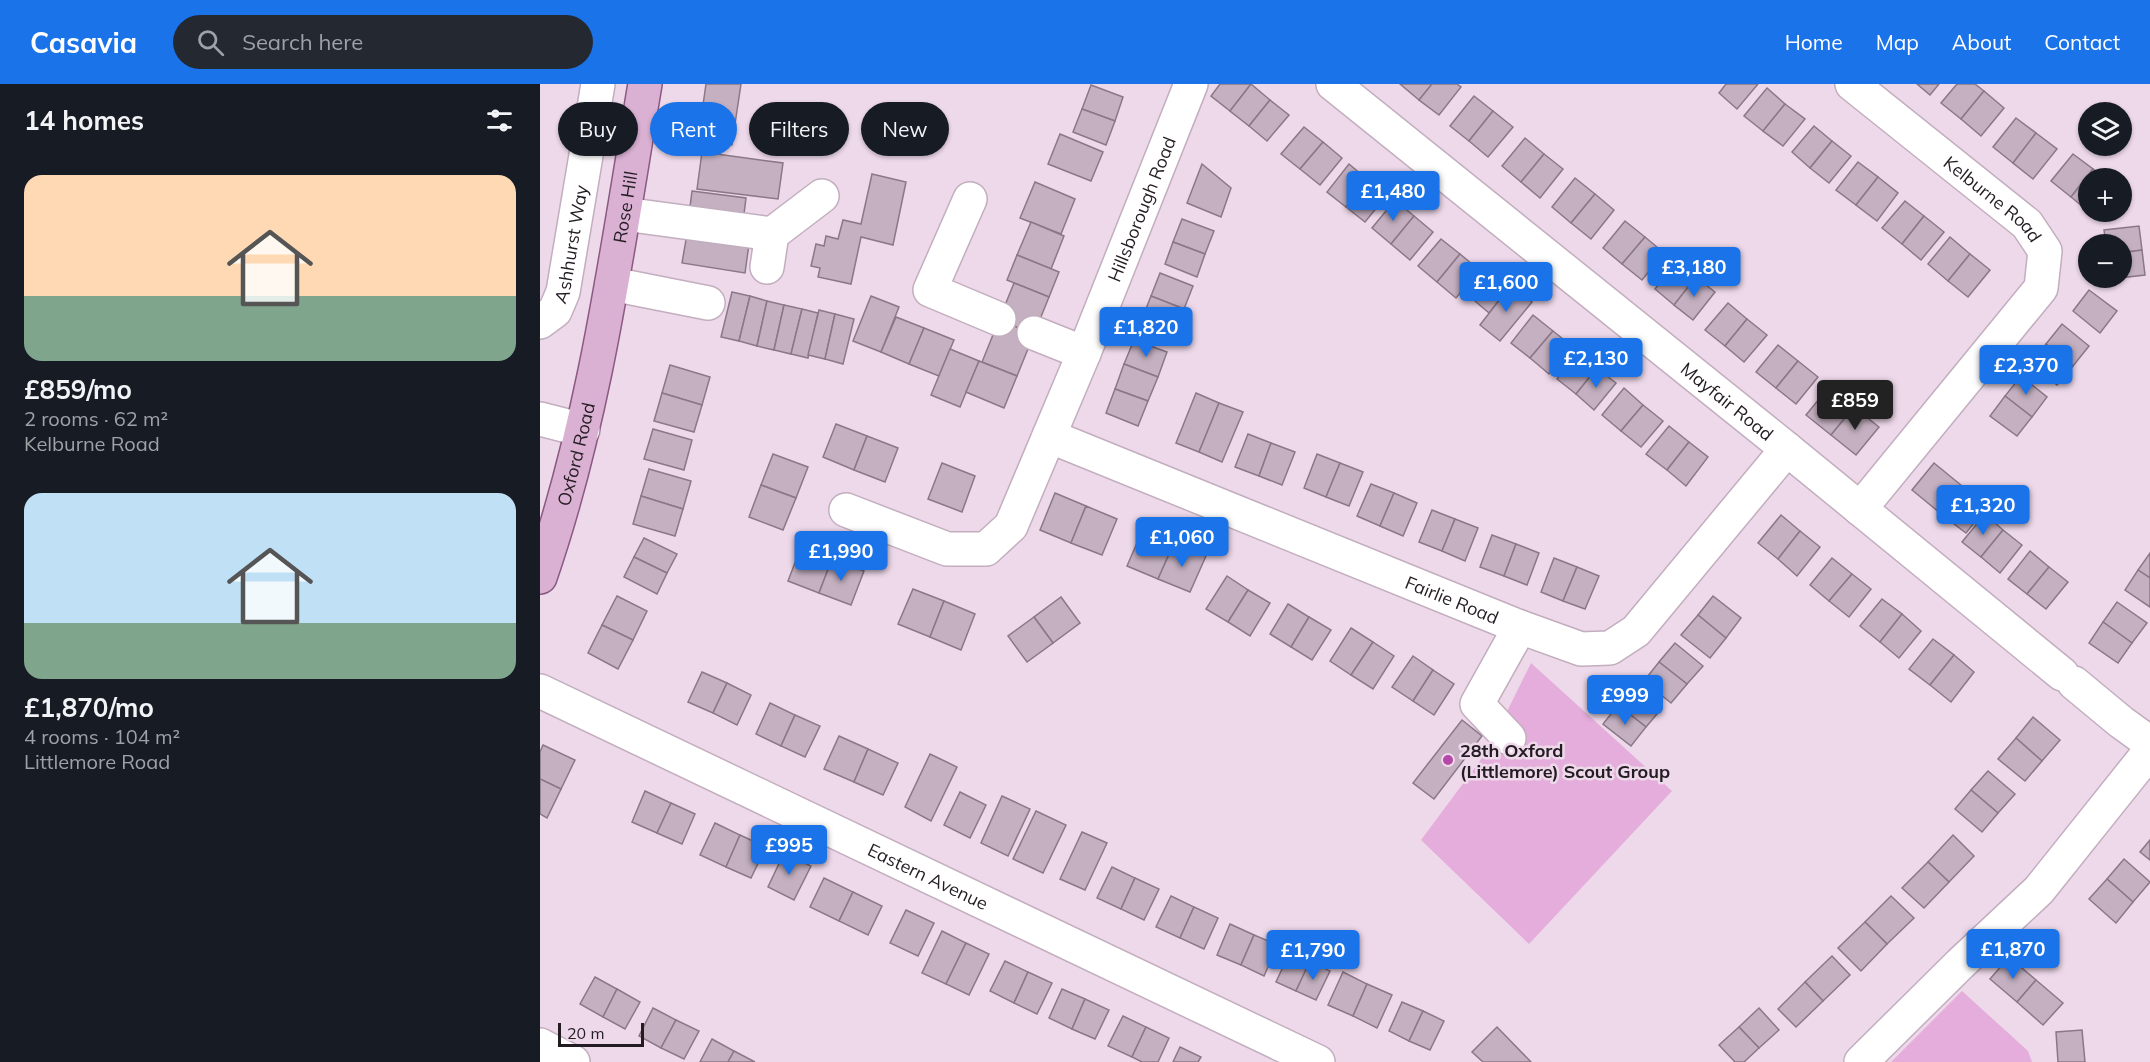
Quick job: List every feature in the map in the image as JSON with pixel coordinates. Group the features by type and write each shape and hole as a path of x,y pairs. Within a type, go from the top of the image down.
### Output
{"main road":[{"name":"Rose Hill","path":"602,330 612,284 645,84"},
{"name":"Oxford Road","path":"540,577 558,524 584,430 602,330"}],"street":[{"name":"Ashhurst Way","path":"540,322 555,311 563,292 598,84"},
{"name":"Hillsborough Road","path":"846,510 947,549 986,549 1011,526 1084,353 1191,84"},
{"name":"Mayfair Road","path":"1333,84 1787,449 2121,722 2150,743"},
{"name":"Kelburne Road","path":"1852,84 2027,224 2045,251 2042,288 1860,509"},
{"path":"767,267 772,234 822,196"},
{"path":"969,199 930,290 999,319"},
{"path":"624,214 772,234"},
{"path":"612,284 708,303"},
{"path":"1034,333 1084,353"},
{"path":"540,419 584,430"},
{"name":"Fairlie Road","path":"1049,436 1520,627 1581,649 1610,648 1636,631 1787,449"},
{"path":"1509,738 1477,704 1520,627"},
{"name":"Eastern Avenue","path":"540,691 1318,1062"},
{"path":"1861,1062 2039,890 2150,751"},
{"path":"540,1045 573,1062"}],"shaded area":[{"path":"1531,663 1672,791 1529,944 1421,840 1488,750"},
{"path":"1962,991 2028,1051 2032,1062 1891,1062"}],"building":[{"path":"706,84 741,84 737,111 737,102 703,102"},
{"path":"1220,84 1251,84 1230,111 1211,96"},
{"path":"1251,84 1270,100 1249,126 1230,111"},
{"path":"1400,84 1432,84 1419,100"},
{"path":"1432,84 1457,84 1461,87 1439,115 1419,100"},
{"path":"1726,84 1758,84 1737,109 1719,93"},
{"path":"1917,84 1939,84 1930,95"},
{"path":"1957,84 1975,84 1984,91 1961,119 1941,103"},
{"path":"1091,85 1123,97 1115,121 1082,109"},
{"path":"1767,88 1785,104 1763,131 1744,116"},
{"path":"1984,91 2004,108 1981,136 1961,119"},
{"path":"1474,96 1493,111 1469,141 1450,126"},
{"path":"1270,100 1289,115 1267,141 1249,126"},
{"path":"1785,104 1805,119 1783,146 1763,131"},
{"path":"1082,109 1115,121 1106,145 1073,132"},
{"path":"1493,111 1513,127 1488,157 1469,141"},
{"path":"2016,118 2036,133 2013,163 1993,147"},
{"path":"1814,126 1832,141 1810,168 1792,152"},
{"path":"1304,127 1323,142 1300,169 1281,154"},
{"path":"2036,133 2057,149 2033,179 2013,163"},
{"path":"1060,134 1103,152 1091,181 1048,164"},
{"path":"1525,138 1544,154 1521,182 1502,166"},
{"path":"1832,141 1851,156 1829,183 1810,168"},
{"path":"1323,142 1342,158 1320,185 1300,169"},
{"path":"1544,154 1563,169 1540,198 1521,182"},
{"path":"2073,154 2092,168 2078,168 2078,188 2071,197 2051,181"},
{"path":"701,156 731,156 783,163 778,199 697,189"},
{"path":"1858,162 1878,177 1856,205 1836,190"},
{"path":"1202,164 1231,188 1221,217 1187,203"},
{"path":"1349,164 1368,180 1346,207 1327,192"},
{"path":"872,174 906,182 893,245 861,237 851,284 818,277 820,268 811,266 816,244 824,246 826,236 838,239 843,220 861,224"},
{"path":"1878,177 1898,193 1877,221 1856,205"},
{"path":"1575,178 1595,194 1571,223 1552,207"},
{"path":"1368,180 1387,195 1365,222 1346,207"},
{"path":"1035,182 1075,199 1061,234 1020,218"},
{"path":"2078,188 2078,203 2071,197"},
{"path":"692,191 746,198 743,222 690,207"},
{"path":"1595,194 1614,210 1591,239 1571,223"},
{"path":"1395,200 1414,216 1391,244 1372,228"},
{"path":"1905,201 1924,216 1902,244 1882,228"},
{"path":"1414,216 1433,232 1410,260 1391,244"},
{"path":"1924,216 1944,232 1921,260 1902,244"},
{"path":"1182,219 1214,231 1205,254 1173,242"},
{"path":"1625,221 1645,237 1622,264 1603,248"},
{"path":"1031,222 1064,236 1051,269 1017,255"},
{"path":"2139,226 2142,250 2132,251 2132,234 2105,234 2104,230"},
{"path":"687,234 749,244 745,273 682,263"},
{"path":"1645,237 1664,253 1642,280 1622,264"},
{"path":"1950,237 1970,254 1948,281 1928,264"},
{"path":"1441,239 1460,254 1437,282 1418,266"},
{"path":"1173,242 1205,254 1197,277 1165,264"},
{"path":"2142,250 2145,275 2132,277 2132,251"},
{"path":"1460,254 1479,270 1456,298 1437,282"},
{"path":"1970,254 1990,270 1968,297 1948,281"},
{"path":"1017,255 1059,272 1049,297 1007,280"},
{"path":"1676,262 1696,277 1674,305 1655,289"},
{"path":"1492,269 1511,285 1489,313 1469,296"},
{"path":"1160,273 1193,286 1184,309 1151,296"},
{"path":"1696,277 1715,292 1693,320 1674,305"},
{"path":"1014,283 1049,297 1034,334 999,320"},
{"path":"1511,285 1532,302 1500,341 1480,325"},
{"path":"2089,290 2117,311 2100,333 2073,311"},
{"path":"732,292 750,296 739,341 721,337"},
{"path":"750,296 767,301 757,346 739,341"},
{"path":"871,296 899,307 881,352 853,341"},
{"path":"1151,296 1184,309 1175,332 1142,319"},
{"path":"767,301 784,305 774,350 757,346"},
{"path":"1728,303 1747,319 1725,346 1705,330"},
{"path":"784,305 802,309 791,354 774,350"},
{"path":"802,309 818,313 808,358 791,354"},
{"path":"819,310 835,314 825,359 808,355"},
{"path":"835,314 854,319 843,364 825,359"},
{"path":"1533,315 1553,331 1530,358 1511,343"},
{"path":"896,317 924,328 909,364 881,352"},
{"path":"1747,319 1767,335 1744,362 1725,346"},
{"path":"999,320 1034,334 1017,376 982,362"},
{"path":"2062,324 2089,346 2073,366 2046,344"},
{"path":"924,328 954,340 939,376 909,364"},
{"path":"1553,331 1572,346 1549,374 1530,358"},
{"path":"1134,340 1167,352 1158,377 1124,364"},
{"path":"2046,344 2073,366 2057,385 2030,363"},
{"path":"1778,345 1798,361 1776,388 1756,372"},
{"path":"950,349 979,361 960,407 931,395"},
{"path":"1578,353 1597,368 1576,394 1557,379"},
{"path":"979,361 1017,376 1004,408 966,392"},
{"path":"1798,361 1818,377 1796,404 1776,388"},
{"path":"1124,364 1158,377 1148,401 1115,389"},
{"path":"670,365 710,377 702,405 662,393"},
{"path":"1597,368 1616,383 1594,410 1576,394"},
{"path":"2021,376 2047,397 2032,417 2005,396"},
{"path":"1829,387 1854,407 1831,435 1806,415"},
{"path":"1624,388 1643,405 1621,431 1602,415"},
{"path":"1115,389 1148,401 1138,426 1106,413"},
{"path":"662,393 702,405 694,432 654,421"},
{"path":"1196,393 1219,403 1199,452 1176,443"},
{"path":"2005,396 2032,417 2017,436 1990,416"},
{"path":"1219,403 1243,412 1222,462 1199,452"},
{"path":"1643,405 1663,421 1641,447 1621,431"},
{"path":"1854,407 1879,427 1856,455 1831,435"},
{"path":"836,424 867,436 854,470 823,457"},
{"path":"1669,426 1689,442 1667,470 1646,454"},
{"path":"653,429 692,440 684,470 644,459"},
{"path":"1248,434 1271,443 1259,476 1235,467"},
{"path":"867,436 898,448 885,482 854,470"},
{"path":"1689,442 1708,457 1686,486 1667,470"},
{"path":"1271,443 1295,452 1282,485 1259,476"},
{"path":"773,454 808,467 796,498 761,485"},
{"path":"1317,454 1340,463 1326,497 1304,488"},
{"path":"942,463 975,476 962,512 928,499"},
{"path":"1340,463 1363,472 1349,506 1326,497"},
{"path":"1934,463 1967,490 1945,517 1912,490"},
{"path":"649,469 691,481 683,509 641,496"},
{"path":"1371,484 1394,493 1380,526 1357,516"},
{"path":"761,485 796,498 783,530 749,517"},
{"path":"1967,490 1987,507 1966,533 1945,517"},
{"path":"1055,493 1086,506 1071,543 1040,530"},
{"path":"1394,493 1417,503 1403,536 1380,526"},
{"path":"641,496 683,509 675,536 633,524"},
{"path":"1086,506 1117,519 1102,555 1071,543"},
{"path":"1432,510 1455,519 1442,551 1419,542"},
{"path":"1985,514 2003,530 1981,557 1962,542"},
{"path":"1781,515 1800,531 1778,559 1758,543"},
{"path":"1455,519 1478,528 1465,561 1442,551"},
{"path":"1143,529 1174,543 1158,579 1127,566"},
{"path":"2003,530 2022,545 2000,573 1981,557"},
{"path":"1800,531 1820,547 1797,576 1778,559"},
{"path":"1492,535 1516,544 1504,576 1480,567"},
{"path":"644,538 677,554 667,573 634,557"},
{"path":"1174,543 1206,556 1190,592 1158,579"},
{"path":"1516,544 1539,553 1527,585 1504,576"},
{"path":"801,547 832,559 819,593 788,581"},
{"path":"2030,551 2049,567 2027,594 2008,579"},
{"path":"2150,553 2150,578 2138,570"},
{"path":"634,557 667,573 657,594 624,577"},
{"path":"1554,558 1577,567 1563,601 1541,592"},
{"path":"1832,558 1852,574 1829,601 1810,585"},
{"path":"832,559 864,571 851,605 819,593"},
{"path":"1577,567 1599,576 1585,609 1563,601"},
{"path":"2049,567 2068,582 2046,609 2027,594"},
{"path":"2138,570 2150,578 2150,607 2125,590"},
{"path":"1852,574 1871,589 1849,617 1829,601"},
{"path":"1227,576 1248,590 1228,622 1206,609"},
{"path":"913,589 944,601 930,637 898,624"},
{"path":"1248,590 1270,603 1250,636 1228,622"},
{"path":"617,596 647,611 633,640 602,625"},
{"path":"1713,596 1741,618 1726,638 1698,615"},
{"path":"1061,597 1080,623 1053,643 1034,617"},
{"path":"1882,599 1902,614 1880,642 1860,626"},
{"path":"944,601 975,614 961,650 930,637"},
{"path":"2117,602 2147,623 2132,643 2103,622"},
{"path":"1288,604 1309,617 1291,647 1270,634"},
{"path":"1902,614 1921,631 1899,658 1880,642"},
{"path":"1698,615 1726,638 1710,658 1681,635"},
{"path":"1034,617 1053,643 1027,662 1008,636"},
{"path":"1309,617 1331,630 1312,660 1291,647"},
{"path":"2103,622 2132,643 2118,663 2089,643"},
{"path":"602,625 633,640 618,669 588,653"},
{"path":"1351,628 1373,642 1351,675 1330,661"},
{"path":"1933,639 1954,655 1930,685 1909,669"},
{"path":"1373,642 1394,656 1373,689 1351,675"},
{"path":"1675,643 1703,666 1687,684 1659,662"},
{"path":"1954,655 1974,672 1951,702 1930,685"},
{"path":"1413,656 1433,670 1413,701 1392,687"},
{"path":"1659,662 1687,684 1671,703 1644,681"},
{"path":"1433,670 1454,684 1434,715 1413,701"},
{"path":"702,672 727,683 713,713 688,702"},
{"path":"727,683 751,695 737,725 713,713"},
{"path":"1634,686 1662,708 1646,727 1618,705"},
{"path":"770,703 795,715 781,746 756,734"},
{"path":"1618,705 1646,727 1631,746 1603,724"},
{"path":"795,715 820,726 805,757 781,746"},
{"path":"2033,717 2060,740 2042,761 2016,738"},
{"name":"28th Oxford (Littlemore) Scout Group","path":"1462,720 1482,736 1434,799 1413,783"},
{"path":"839,736 868,749 854,782 824,769"},
{"path":"2016,738 2042,761 2025,781 1998,759"},
{"path":"543,745 575,760 561,789 540,779 540,752"},
{"path":"868,749 898,763 883,795 854,782"},
{"path":"930,754 957,767 931,821 905,807"},
{"path":"1988,771 2015,794 1998,813 1971,790"},
{"path":"540,779 561,789 547,818 540,814"},
{"path":"1971,790 1998,813 1982,832 1955,809"},
{"path":"645,791 671,803 657,833 632,822"},
{"path":"960,792 986,805 970,838 944,825"},
{"path":"1002,796 1030,809 1008,856 981,843"},
{"path":"671,803 695,814 682,844 657,833"},
{"path":"1036,811 1066,825 1043,873 1013,859"},
{"path":"715,823 740,835 726,867 700,855"},
{"path":"1082,832 1107,843 1085,890 1060,879"},
{"path":"740,835 766,847 751,878 726,867"},
{"path":"1953,835 1974,856 1949,882 1928,862"},
{"path":"2150,840 2150,860 2140,852"},
{"path":"784,853 811,866 794,900 768,887"},
{"path":"2124,859 2150,882 2133,902 2107,879"},
{"path":"1928,862 1949,882 1924,908 1902,888"},
{"path":"1112,867 1135,878 1121,909 1097,898"},
{"path":"824,878 853,892 839,921 810,907"},
{"path":"1135,878 1159,889 1144,920 1121,909"},
{"path":"2107,879 2133,902 2116,923 2089,899"},
{"path":"853,892 882,906 868,935 839,921"},
{"path":"1171,896 1194,907 1180,938 1156,927"},
{"path":"1891,896 1914,918 1887,944 1865,922"},
{"path":"1194,907 1218,918 1204,949 1180,938"},
{"path":"906,910 934,923 918,956 890,943"},
{"path":"1865,922 1887,944 1861,971 1838,948"},
{"path":"1230,924 1254,935 1241,965 1217,955"},
{"path":"942,931 966,943 946,984 922,973"},
{"path":"1254,935 1278,945 1264,976 1241,965"},
{"path":"966,943 989,954 969,995 946,984"},
{"path":"1290,952 1310,961 1296,991 1276,982"},
{"path":"1832,956 1850,975 1823,1001 1805,982"},
{"path":"2009,957 2036,980 2017,1002 1990,979"},
{"path":"1005,961 1028,972 1014,1003 990,991"},
{"path":"1310,961 1330,971 1316,1000 1296,991"},
{"path":"1028,972 1052,983 1037,1014 1014,1003"},
{"path":"1343,972 1367,984 1353,1016 1328,1005"},
{"path":"595,977 617,989 603,1017 580,1004"},
{"path":"2036,980 2063,1003 2043,1025 2017,1002"},
{"path":"1805,982 1823,1001 1796,1027 1778,1009"},
{"path":"1367,984 1392,995 1377,1028 1353,1016"},
{"path":"617,989 640,1002 625,1029 603,1017"},
{"path":"1062,989 1085,999 1072,1029 1049,1018"},
{"path":"1085,999 1109,1010 1095,1039 1072,1029"},
{"path":"1402,1002 1423,1011 1409,1041 1389,1031"},
{"path":"653,1008 676,1020 661,1048 639,1036"},
{"path":"1759,1008 1779,1030 1759,1048 1739,1027"},
{"path":"1423,1011 1444,1021 1430,1050 1409,1041"},
{"path":"1123,1016 1146,1027 1132,1057 1108,1046"},
{"path":"676,1020 699,1031 684,1059 661,1048"},
{"path":"1146,1027 1169,1038 1158,1062 1142,1062 1132,1057"},
{"path":"1497,1027 1531,1062 1483,1062 1472,1052"},
{"path":"1739,1027 1759,1048 1744,1062 1735,1062 1719,1045"},
{"path":"2082,1030 2085,1062 2058,1062 2056,1032"},
{"path":"712,1039 734,1051 728,1062 700,1062"},
{"path":"1180,1047 1201,1057 1198,1062 1173,1062"},
{"path":"734,1051 755,1062 728,1062"}],"place":[{"name":"28th Oxford (Littlemore) Scout Group","path":"1448,760"}]}
